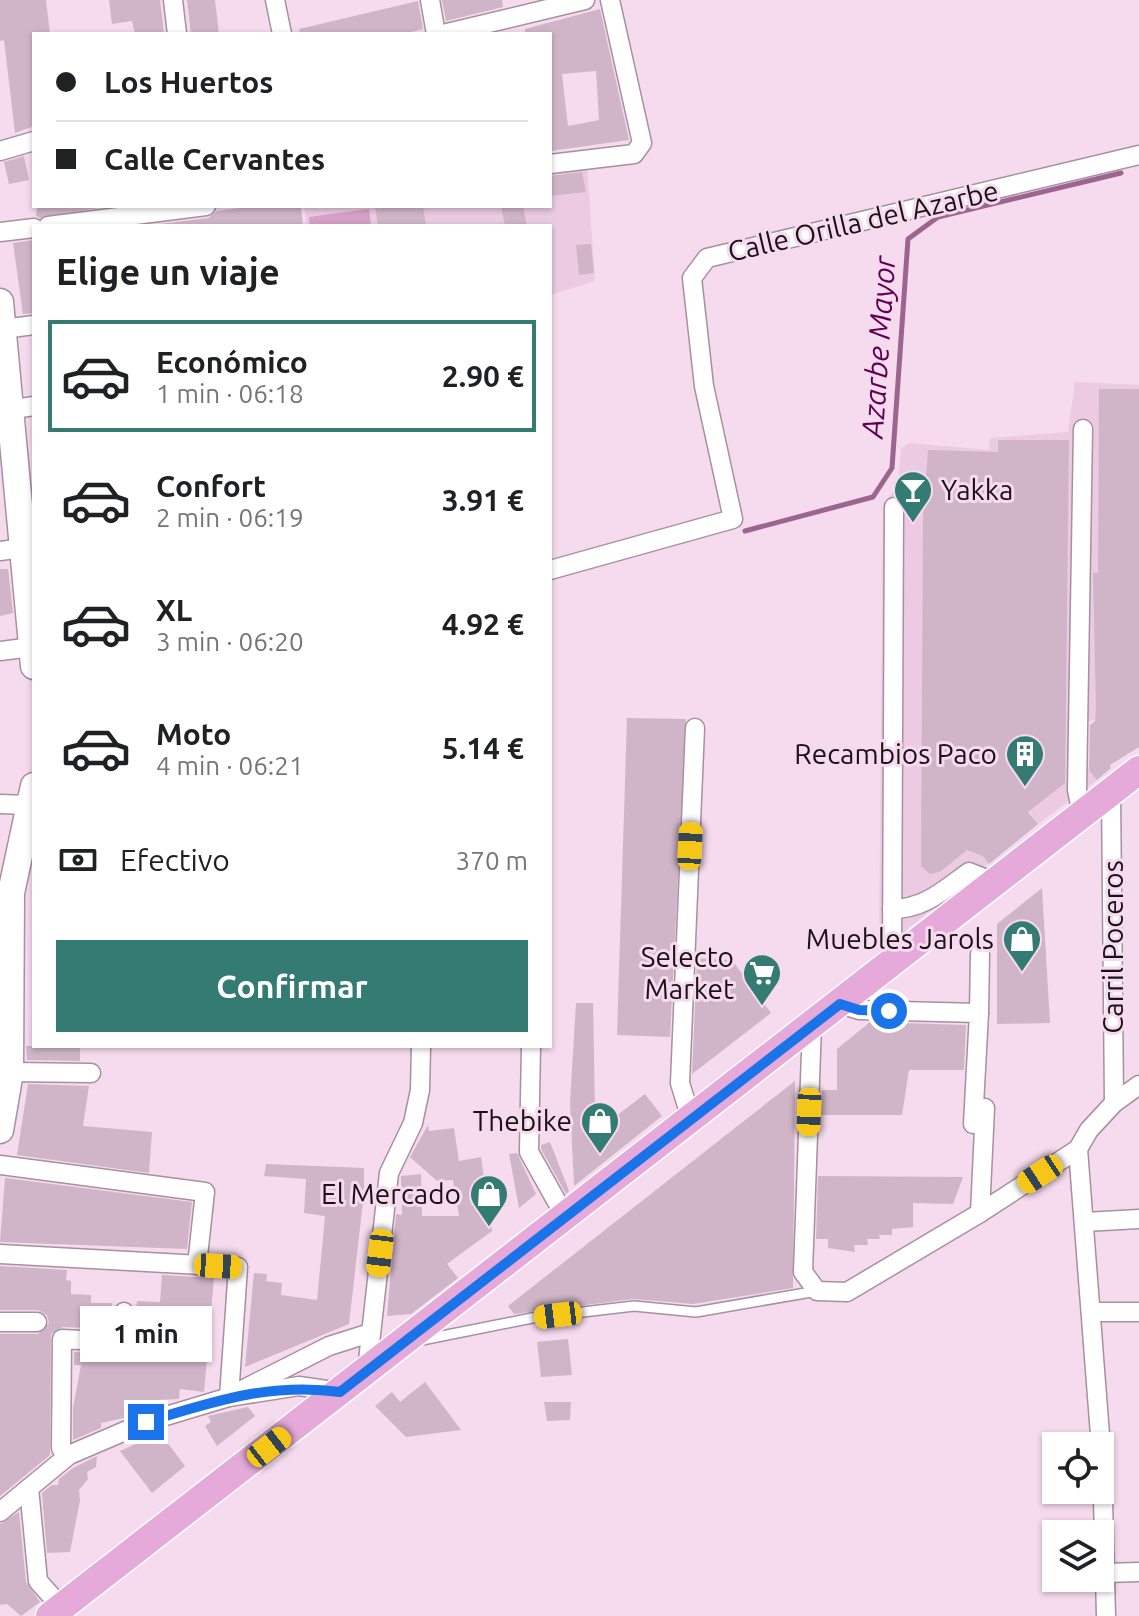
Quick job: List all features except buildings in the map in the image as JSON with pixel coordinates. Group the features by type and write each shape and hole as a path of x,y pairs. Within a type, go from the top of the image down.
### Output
{"main road":[{"path":"63,1610 1139,770"}],"street":[{"path":"173,0 177,32"},
{"path":"275,0 282,32"},
{"path":"430,0 436,32"},
{"path":"451,32 585,0"},
{"path":"552,164 634,154 642,143 610,0"},
{"path":"0,151 32,142"},
{"name":"Calle Orilla del Azarbe","path":"552,569 733,519 704,386 692,278 707,258 1139,155"},
{"path":"64,224 190,208"},
{"path":"0,232 32,228"},
{"path":"0,302 15,409 12,550 32,651"},
{"path":"3,329 32,325"},
{"path":"1082,814 1077,790 1083,429"},
{"path":"892,963 894,507"},
{"path":"0,651 32,656"},
{"path":"691,1119 680,1083 695,728"},
{"name":"Carril Poceros","path":"1111,791 1114,1103"},
{"path":"0,804 32,796 11,893 10,1072 0,1130"},
{"path":"892,909 911,909 929,902 969,872 994,882"},
{"path":"980,954 984,1021 980,1213"},
{"path":"840,1004 859,1010 984,1021"},
{"path":"973,1124 984,1021"},
{"path":"812,1025 803,1272 817,1291 847,1292 980,1213 1078,1149 1089,1130 1114,1103 1139,1085"},
{"path":"367,1370 389,1173 413,1123 420,1090 421,1048"},
{"path":"531,1048 529,1152 566,1218"},
{"path":"10,1072 91,1073"},
{"path":"1078,1149 1102,1461 1104,1520"},
{"path":"0,1165 205,1192 197,1265"},
{"path":"1085,1222 1139,1219"},
{"path":"0,1254 238,1267 229,1397"},
{"path":"67,1456 61,1448 62,1339 118,1342 124,1312"},
{"path":"1091,1312 1139,1312"},
{"path":"0,1322 37,1322"},
{"path":"229,1397 329,1346 370,1333"},
{"path":"0,1512 67,1456 146,1422 229,1397 299,1386 340,1392"},
{"path":"29,1488 38,1581 63,1610"},
{"path":"1114,1573 1139,1572"},
{"path":"1105,1592 1106,1616"}],"lane":[{"path":"400,1345 532,1318 634,1306 696,1312 817,1291"}],"shaded area":[{"path":"587,164 595,281 552,294 552,224 307,224 304,208 552,208 552,169"},
{"path":"369,209 371,224 310,224 309,217"},
{"path":"1075,382 1139,385 1139,687 1098,719 1085,722 1082,761 1097,780 1038,824 1014,791 983,856 989,863 879,952 883,504 898,486 901,449 909,443 989,450 990,438 1068,432"}],"waterway":[{"name":"Azarbe Mayor","path":"745,531 873,497 892,468 908,239 938,217 1121,173"}],"place":[{"name":"Yakka","path":"913,524"},
{"name":"Recambios Paco","path":"1025,788"},
{"name":"Muebles Jarols","path":"1022,973"},
{"name":"Selecto Market","path":"762,1007"},
{"name":"Thebike","path":"600,1155"},
{"name":"El Mercado","path":"489,1228"}],"route":[{"path":"146,1422 229,1397 299,1386 340,1392 840,1004 859,1010 889,1011"}]}
